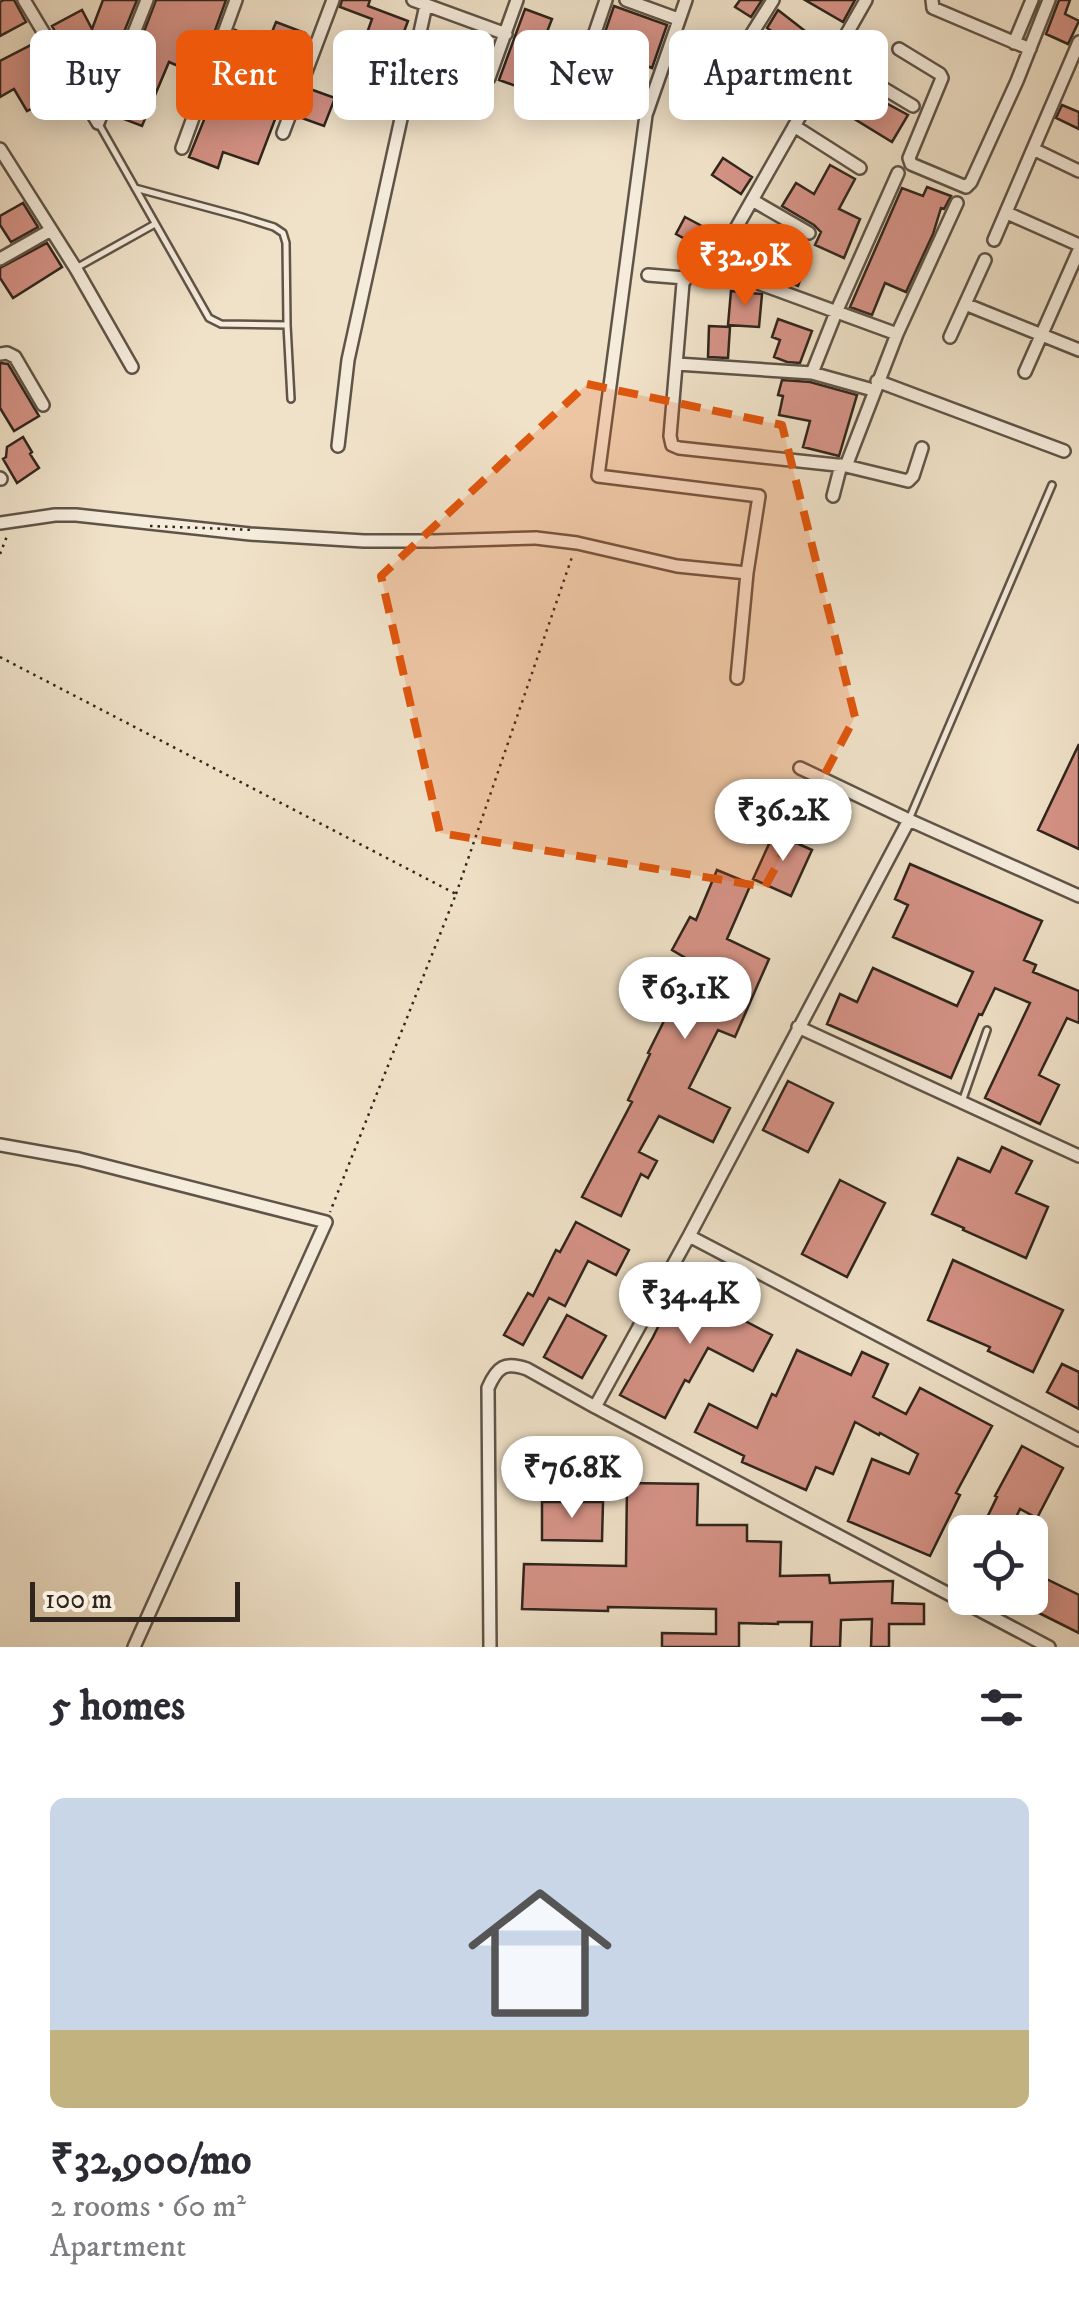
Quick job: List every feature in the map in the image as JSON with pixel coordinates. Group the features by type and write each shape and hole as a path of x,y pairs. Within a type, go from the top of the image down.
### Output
{"street":[{"path":"24,0 98,123"},
{"path":"98,123 146,0"},
{"path":"182,148 236,0"},
{"path":"283,133 333,0"},
{"path":"413,0 506,34"},
{"path":"494,65 517,0"},
{"path":"596,30 606,0"},
{"path":"626,0 678,18"},
{"path":"686,0 646,115 598,476 759,496 737,678"},
{"path":"754,30 773,0"},
{"path":"849,30 866,0"},
{"path":"932,0 933,8 1030,50"},
{"path":"1014,43 1032,0"},
{"path":"898,49 942,78 910,162 966,186 1030,50 1049,0"},
{"path":"338,446 348,360 426,5"},
{"path":"1025,17 1040,24"},
{"path":"994,240 1079,42"},
{"path":"888,91 913,106"},
{"path":"648,275 685,278 714,267 797,120"},
{"path":"794,126 860,168"},
{"path":"0,149 5,167 76,269 132,367"},
{"path":"1034,149 1079,170"},
{"path":"812,373 898,173"},
{"path":"752,200 809,232"},
{"path":"833,496 897,334 957,202"},
{"path":"1007,213 1079,248 1025,372"},
{"path":"0,259 51,230"},
{"path":"950,337 985,260"},
{"path":"714,267 897,334"},
{"path":"685,278 672,445 843,466 908,481 922,448"},
{"path":"966,304 1079,350"},
{"path":"0,354 16,357 43,404"},
{"path":"677,364 812,373 876,386 1064,451"},
{"path":"0,522 76,515 364,542 536,538 577,543 677,566 747,573"},
{"path":"800,768 1079,896"},
{"path":"595,1407 909,820"},
{"path":"798,1027 1079,1156"},
{"path":"0,1145 79,1159 326,1222 134,1647"},
{"path":"689,1236 1079,1440"},
{"path":"490,1647 488,1388 494,1374 504,1366 515,1365 1049,1647"}],"lane":[{"path":"98,123 209,318 221,324 287,325"},
{"path":"135,188 242,216 283,233 290,400"},
{"path":"76,269 155,224"},
{"path":"909,820 1052,485"},
{"path":"962,1102 987,1030"}],"path":[{"path":"150,526 255,530"},
{"path":"326,1222 456,894 577,543"},
{"path":"0,657 456,894"}],"highlighted area":[{"path":"587,384 782,425 855,717 765,887 440,833 381,576"}],"building":[{"path":"14,0 26,22 0,36 0,2"},
{"path":"103,0 137,0 125,30 54,30 52,26 82,10 92,29"},
{"path":"156,0 226,0 215,30 176,30 176,65 169,62 156,93 156,30 145,30"},
{"path":"342,0 370,0 368,6 408,21 405,30 368,30 372,19 340,7"},
{"path":"740,0 762,0 751,17 735,7"},
{"path":"805,0 855,0 843,22"},
{"path":"1059,0 1070,0 1065,14 1079,21 1068,44 1046,34"},
{"path":"614,6 667,25 652,68 649,30 606,30"},
{"path":"525,9 552,19 548,30 517,30"},
{"path":"778,10 804,30 770,30 767,28"},
{"path":"276,22 297,30 273,30"},
{"path":"514,39 514,85 499,80"},
{"path":"30,46 30,110 27,111 14,89 0,97 0,61"},
{"path":"313,90 333,97 324,126 307,120 313,120"},
{"path":"888,104 908,115 892,142 856,120 888,120"},
{"path":"1062,105 1079,112 1079,129 1056,118"},
{"path":"204,120 275,120 258,164 223,152 218,168 189,157"},
{"path":"723,158 752,177 741,194 712,175"},
{"path":"830,165 855,179 839,209 860,219 844,258 815,245 821,232 782,206 796,183 814,194"},
{"path":"927,187 951,196 941,208 906,292 885,283 872,315 850,307 902,188 923,196"},
{"path":"23,203 38,227 11,242 0,225 0,216"},
{"path":"685,217 713,232 703,249 676,234"},
{"path":"47,243 62,267 13,298 0,278 0,268"},
{"path":"789,261 805,267 798,286 782,280"},
{"path":"731,291 762,294 759,327 728,325"},
{"path":"778,319 812,331 800,363 774,357 780,340 772,337"},
{"path":"709,326 730,327 728,358 708,357"},
{"path":"0,363 8,364 39,416 14,431 0,408"},
{"path":"782,380 810,382 857,395 839,456 803,447 810,421 779,415"},
{"path":"23,437 39,468 17,483 3,459 7,447"},
{"path":"1079,744 1079,849 1038,830"},
{"path":"774,833 812,850 791,896 753,879"},
{"path":"910,864 1042,921 1024,960 1036,965 1033,972 1079,991 1079,1023 1067,1018 1039,1075 1059,1085 1040,1124 985,1098 1030,1003 995,988 951,1078 827,1024 840,994 857,1002 873,968 957,1006 973,972 893,937 908,905 895,899"},
{"path":"717,870 751,884 727,939 769,959 735,1037 718,1030 689,1088 730,1108 713,1142 659,1116 639,1152 657,1161 648,1178 641,1174 621,1216 582,1197 632,1102 628,1100 689,960 672,950 690,917 696,920"},
{"path":"788,1081 833,1103 808,1152 763,1130"},
{"path":"1002,1147 1032,1161 1016,1193 1048,1207 1026,1258 932,1214 958,1158 990,1172"},
{"path":"840,1180 885,1203 847,1277 802,1254"},
{"path":"576,1222 629,1250 616,1275 588,1261 565,1306 549,1298 523,1345 504,1335 528,1293 533,1296 556,1250 560,1252"},
{"path":"953,1260 1063,1310 1033,1372 988,1351 990,1347 928,1320"},
{"path":"681,1281 727,1303 724,1310 772,1335 753,1371 708,1348 665,1418 620,1395"},
{"path":"567,1315 606,1336 582,1378 544,1357"},
{"path":"797,1350 851,1375 862,1352 888,1364 873,1397 906,1414 920,1388 992,1426 956,1493 960,1495 930,1556 848,1521 872,1459 909,1474 918,1454 880,1433 855,1422 833,1474 816,1467 806,1490 742,1462 744,1456 695,1432 709,1404 757,1428 772,1394 776,1396"},
{"path":"1062,1364 1079,1372 1079,1409 1047,1392"},
{"path":"1022,1446 1063,1468 1039,1515 1020,1509 1017,1515 988,1515"},
{"path":"627,1483 698,1484 697,1525 747,1525 747,1541 781,1542 780,1576 829,1575 830,1583 893,1581 892,1603 924,1604 924,1624 889,1624 889,1647 871,1647 872,1619 841,1620 840,1647 811,1647 812,1622 778,1622 739,1623 739,1647 662,1647 662,1633 716,1634 716,1609 522,1609 524,1564 626,1566"},
{"path":"542,1502 603,1502 602,1541 542,1540"},
{"path":"1048,1580 1079,1595 1079,1633 1043,1615 1048,1615"}]}
